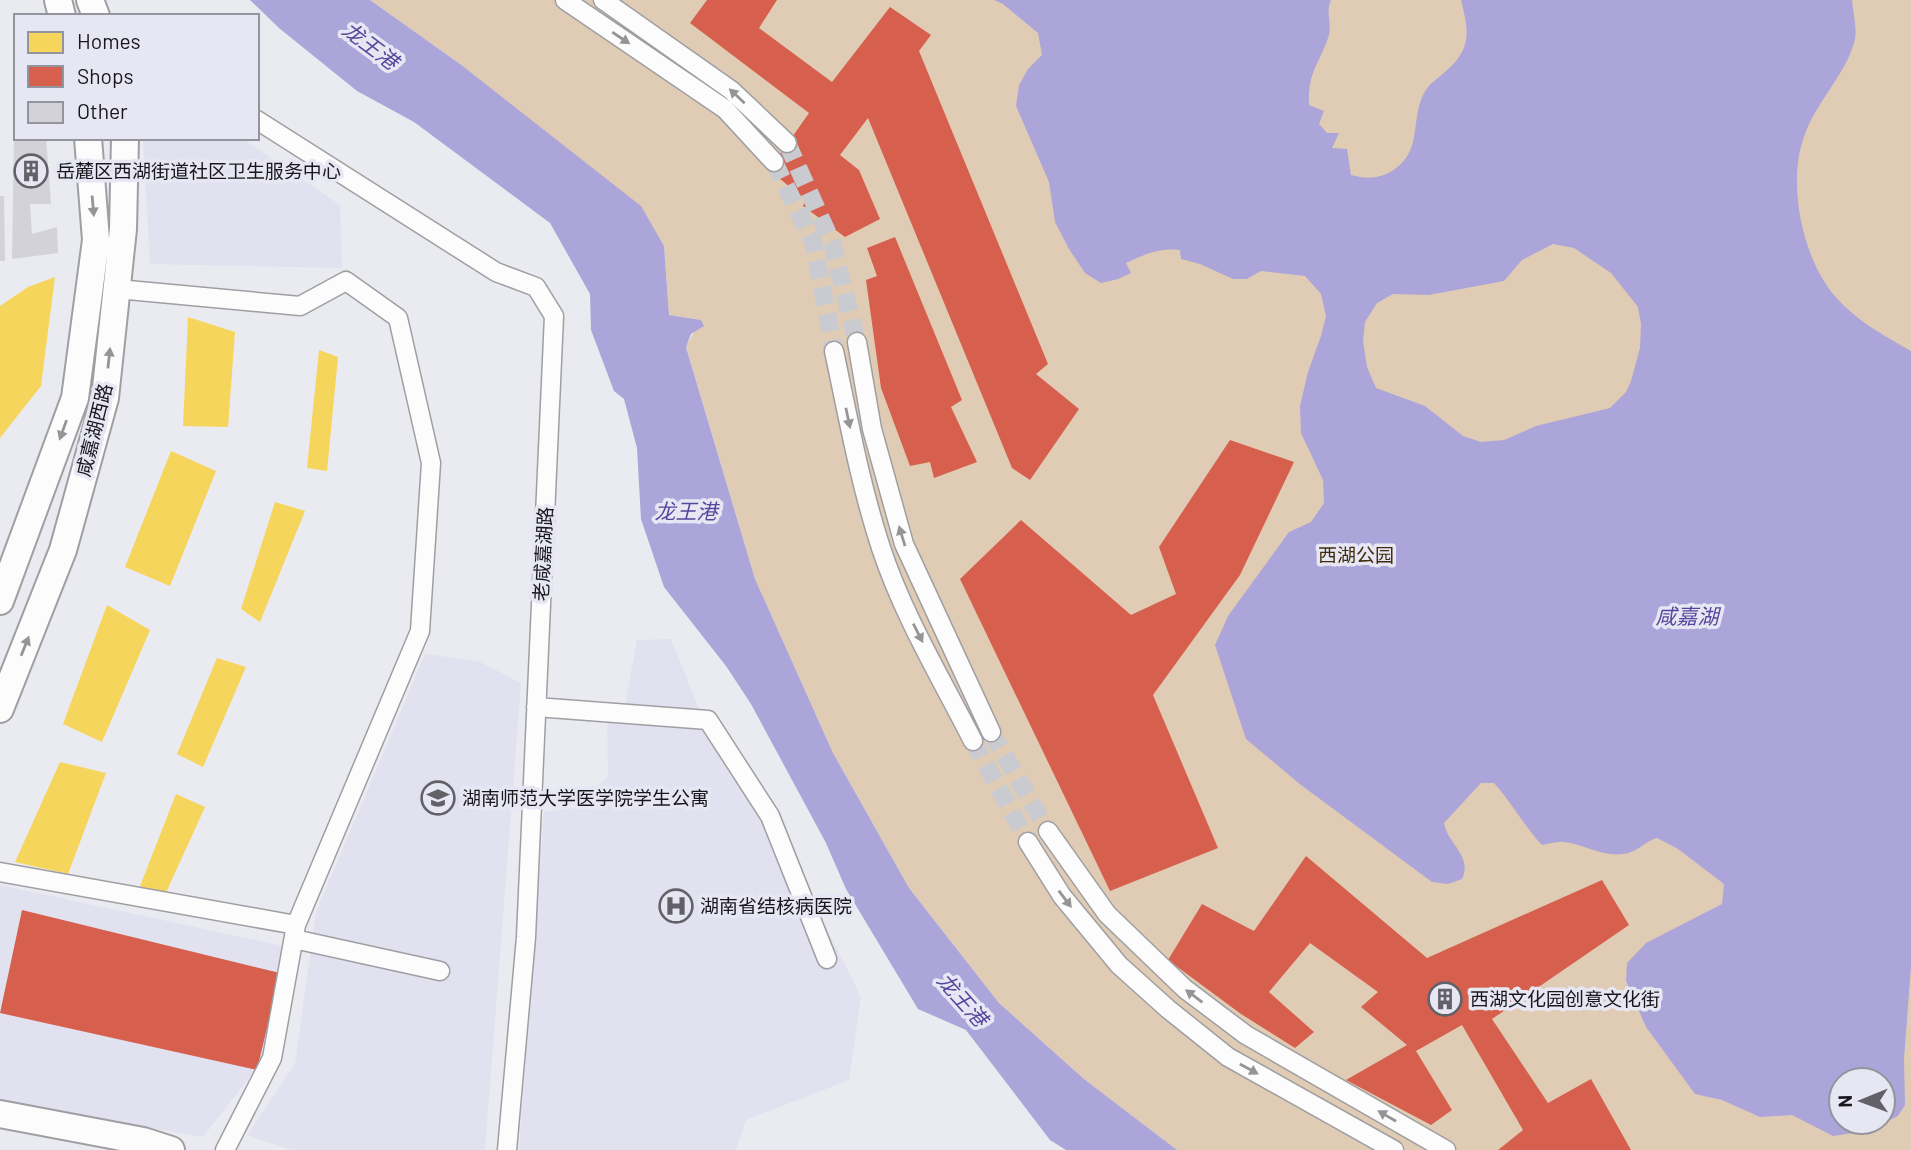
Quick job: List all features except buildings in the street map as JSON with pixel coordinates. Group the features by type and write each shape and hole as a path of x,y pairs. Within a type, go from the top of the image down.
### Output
{"main road":[{"name":"咸嘉湖西路","path":"0,600 9,551 75,398 96,240 88,140"},
{"name":"咸嘉湖西路","path":"0,709 66,538 105,398 123,229 125,140"},
{"path":"0,1114 143,1141 171,1150"}],"street":[{"path":"565,0 725,109 774,162"},
{"path":"603,0 731,90 787,143"},
{"name":"老咸嘉湖路","path":"259,121 496,272 536,287 554,316 526,937 507,1150"},
{"path":"117,289 300,306 346,281 398,318 431,463 420,631 295,932 272,1058 225,1150"},
{"path":"857,342 872,429 904,544 991,732"},
{"path":"834,351 859,474 882,550 906,611 973,741"},
{"path":"536,707 708,720 770,816 827,959"},
{"path":"1048,831 1107,914 1185,989 1246,1035 1446,1150"},
{"path":"1028,842 1062,896 1119,965 1168,1009 1228,1057 1394,1150"},
{"path":"0,872 295,932 440,971"}],"shaded area":[{"path":"143,140 245,140 340,205 342,268 150,264"},
{"path":"671,639 699,709 625,704 637,640"},
{"name":"湖南师范大学医学院学生公寓","path":"425,654 478,661 521,683 485,1150 291,1150 247,1135 295,1064 316,912"},
{"name":"湖南省结核病医院","path":"607,716 711,731 765,805 861,997 849,1080 746,1120 736,1150 519,1150 544,812 575,808 608,776"},
{"path":"0,885 287,947 276,1043 203,1137 0,1101"}],"green space":[{"name":"西湖公园","path":"370,0 1911,0 1911,1150 1177,1150 1084,1079 999,1003 909,888 833,753 755,579 686,346 701,320 669,315 664,246 460,64"}],"water":[{"name":"龙王港","path":"250,0 370,0 460,64 641,206 664,246 669,315 701,320 704,326 691,334 686,347 755,579 833,753 909,888 999,1003 1084,1079 1177,1150 1066,1150 1050,1140 966,1030 918,1009 846,889 826,843 751,704 726,666 664,587 641,519 637,448 624,399 614,391 591,330 590,294 550,223 414,122 357,91 279,28"},
{"name":"咸嘉湖","path":"994,0 1331,0 1330,29 1312,77 1309,105 1324,111 1319,124 1327,133 1339,133 1332,148 1347,149 1351,175 1367,178 1382,176 1392,171 1408,155 1423,95 1430,85 1454,64 1464,48 1467,31 1461,0 1852,0 1854,43 1844,67 1809,125 1799,155 1797,176 1806,240 1823,279 1842,304 1860,319 1911,351 1911,966 1904,1059 1905,1105 1898,1116 1897,1066 1827,1066 1827,1133 1792,1115 1760,1117 1722,1100 1695,1094 1646,1027 1626,981 1627,963 1646,943 1722,904 1724,884 1678,849 1657,838 1623,854 1608,854 1564,842 1542,845 1494,783 1481,783 1444,823 1462,856 1465,871 1462,879 1448,884 1432,882 1301,785 1246,739 1215,645 1228,616 1289,532 1311,522 1324,503 1323,480 1301,433 1300,406 1326,316 1321,294 1305,276 1261,271 1247,279 1233,279 1200,264 1181,259 1180,250 1152,252 1126,263 1131,273 1118,279 1101,283 1085,273 1055,222 1049,182 1016,106 1019,85 1028,69 1042,55 1038,33 1003,4","holes":["1553,244 1574,248 1611,273 1638,307 1641,324 1640,348 1631,381 1626,392 1610,408 1536,426 1504,440 1481,442 1463,436 1425,406 1376,388 1367,367 1363,341 1365,322 1377,303 1393,294 1429,295 1504,281 1522,260"]}],"tunnel":[{"path":"787,143 832,243 857,342"},
{"path":"774,162 814,244 834,351"},
{"path":"991,732 1048,831"},
{"path":"973,741 1028,842"}],"place":[{"name":"岳麓区西湖街道社区卫生服务中心","path":"31,171"},
{"name":"湖南师范大学医学院学生公寓","path":"438,798"},
{"name":"湖南省结核病医院","path":"676,906"},
{"name":"西湖文化园创意文化街","path":"1445,999"}]}
